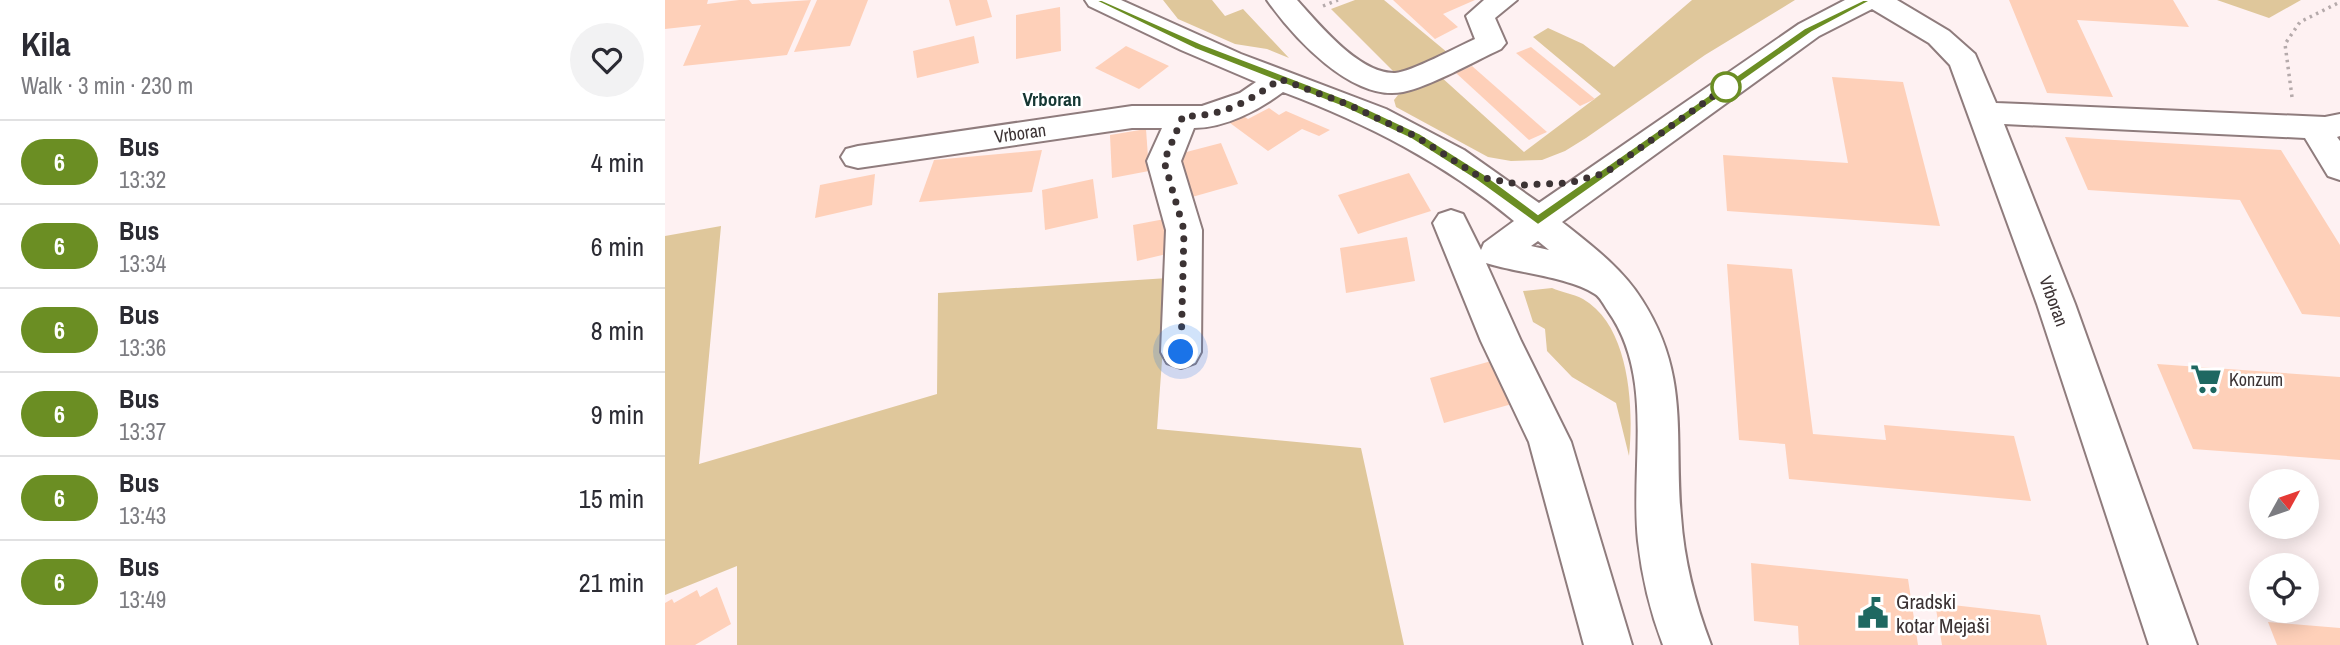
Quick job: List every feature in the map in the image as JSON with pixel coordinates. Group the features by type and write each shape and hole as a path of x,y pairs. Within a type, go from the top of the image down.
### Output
{"street":[{"path":"1099,0 1198,46 1347,104 1415,136 1480,177 1594,268 1625,305 1641,335 1655,383 1659,419 1657,474 1661,541 1674,614 1687,645"},
{"path":"1281,0 1341,62 1390,83 1401,83 1491,43 1480,16 1503,0"},
{"path":"1612,288 1575,270 1497,253 1605,173 1809,30 1867,0"},
{"name":"Vrboran","path":"1877,0 1939,37 1964,61 2056,304 2173,645"},
{"name":"Vrboran","path":"858,157 1132,117 1205,117 1251,100 1280,79"},
{"path":"1984,113 2333,127"},
{"path":"1181,352 1184,230 1164,161 1183,116"},
{"path":"2333,127 2321,137 2340,168"},
{"path":"1480,177 1522,185 1569,183 1605,173"},
{"path":"1451,223 1501,341 1550,442 1608,645"}],"path":[{"path":"1326,5 1338,0"},
{"path":"2333,127 2290,96 2285,44 2300,22 2340,2"}],"shaded area":[{"path":"1163,0 1212,0 1225,16 1243,9 1289,58 1267,49 1235,44 1178,19"},
{"path":"1355,0 1384,0 1448,53 1397,75 1331,9"},
{"path":"1692,0 1795,0 1705,55 1586,138 1565,151 1542,160 1511,161 1488,157 1396,107 1394,100 1398,95 1440,76 1524,152 1601,94 1533,37 1548,28 1583,44 1614,67"},
{"path":"2217,0 2301,0 2269,18"},
{"path":"721,226 699,464 937,394 938,293 1168,278 1157,429 1361,448 1404,645 737,645 737,566 665,595 665,236"},
{"path":"1552,288 1583,299 1599,312 1611,328 1620,348 1629,392 1629,456 1616,403 1572,377 1547,351 1545,329 1533,322 1523,291"}],"building":[{"path":"665,0 708,0 707,4 749,0 752,4 811,0 787,55 683,66 701,25 665,29"},
{"path":"817,0 868,0 850,46 794,52"},
{"path":"949,0 987,0 992,17 956,26"},
{"path":"1393,0 1475,0 1443,14 1458,27 1435,39"},
{"path":"2009,0 2173,0 2189,27 2077,20 2113,97 2047,93"},
{"path":"1060,7 1061,51 1016,59 1016,15"},
{"path":"974,36 979,63 917,78 913,51"},
{"path":"1126,46 1169,66 1139,89 1095,68"},
{"path":"1531,47 1595,99 1580,106 1516,53"},
{"path":"1472,66 1547,132 1529,140 1456,73"},
{"path":"1832,77 1903,82 1940,226 1727,211 1723,155 1848,163"},
{"path":"1269,108 1279,115 1286,111 1330,130 1319,136 1302,129 1268,151 1230,123 1242,115 1248,119"},
{"path":"1146,129 1149,171 1112,178 1110,135"},
{"path":"2065,137 2281,150 2340,245 2340,317 2302,314 2240,200 2088,190"},
{"path":"1221,143 1238,184 1185,199 1171,156"},
{"path":"1042,150 1032,192 919,202 934,160"},
{"path":"1409,173 1431,211 1358,234 1338,195"},
{"path":"875,174 872,205 815,218 820,185"},
{"path":"1093,179 1098,218 1045,230 1042,190"},
{"path":"1170,218 1175,252 1137,261 1133,225"},
{"path":"1407,237 1415,281 1346,293 1340,248"},
{"path":"1727,264 1792,269 1813,434 1886,440 1884,425 2014,436 2031,501 1789,479 1785,444 1739,440"},
{"path":"1495,360 1512,404 1444,423 1430,378"},
{"path":"2157,364 2340,377 2340,460 2193,449"},
{"path":"1751,563 1908,579 1918,645 1799,645 1798,626 1754,621"},
{"path":"717,587 731,624 695,645 665,645 665,603 672,599 674,603 697,590 700,597"},
{"path":"1935,603 2040,615 2047,645 1942,645"},
{"path":"2268,623 2340,628 2340,645 2277,645"}],"bus line":[{"name":"6","path":"1099,0 1198,46 1347,104 1415,136 1480,177 1538,221 1809,30 1867,0"}],"place":[{"name":"Konzum","path":"2206,379"},
{"name":"Gradski kotar Mejaši","path":"1873,613"}],"district":[{"name":"Vrboran","path":"1052,99"}],"route":[{"path":"1181,352 1184,230 1164,161 1183,116 1205,117 1220,113 1251,100 1280,79 1371,114 1442,151 1480,177 1522,185 1569,183 1605,173 1726,87"}]}
